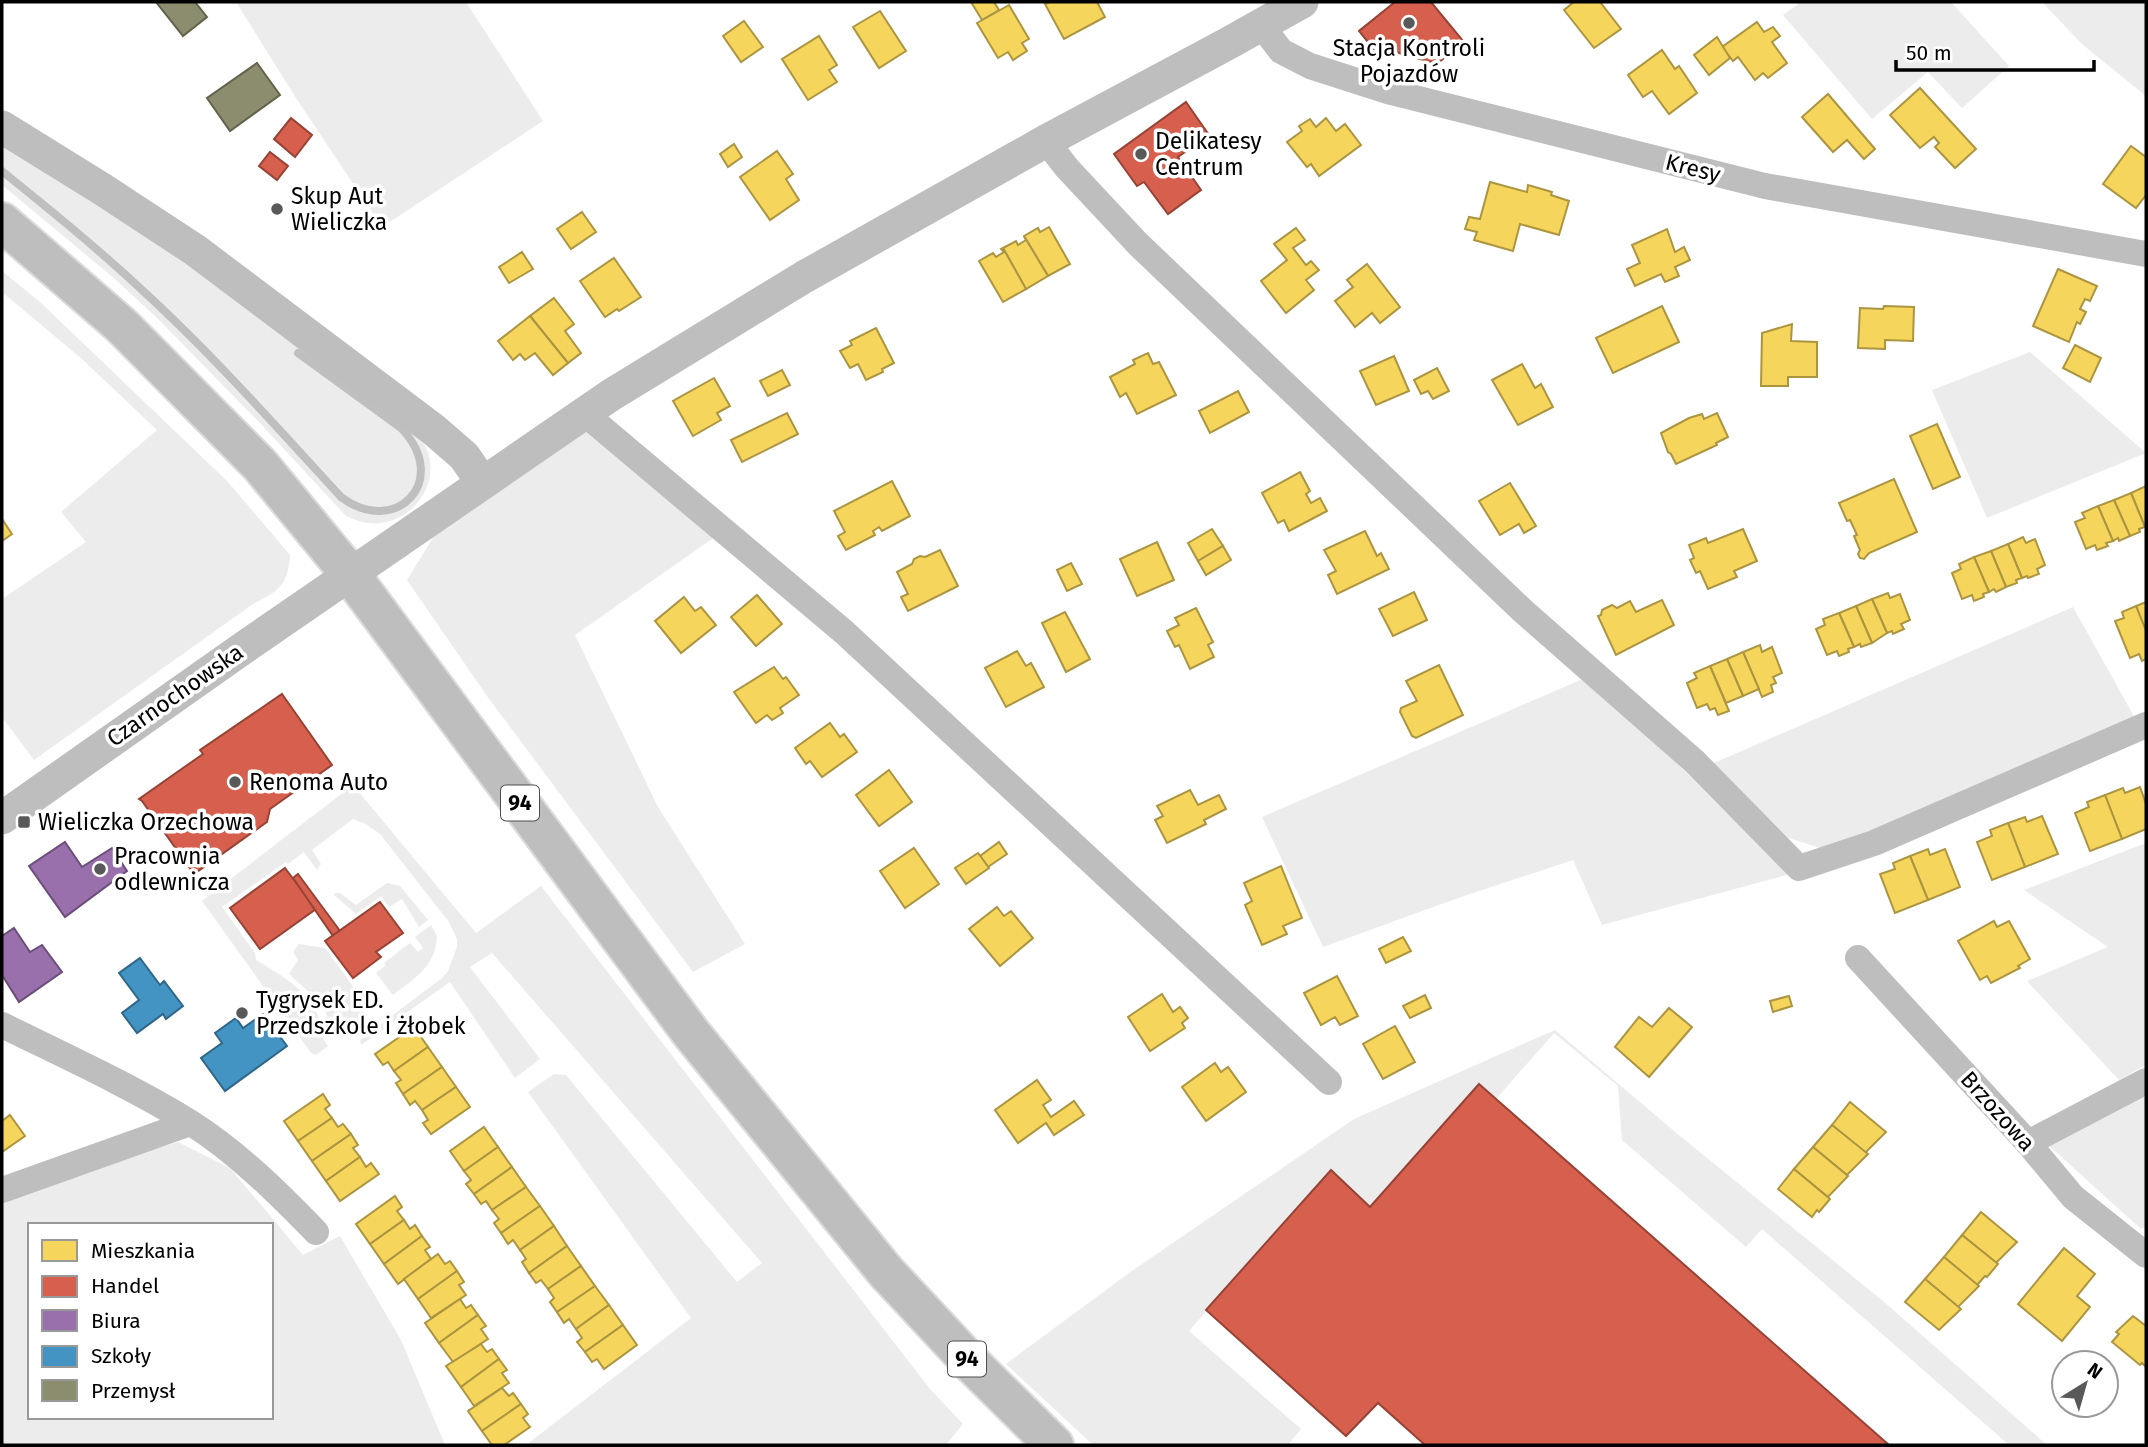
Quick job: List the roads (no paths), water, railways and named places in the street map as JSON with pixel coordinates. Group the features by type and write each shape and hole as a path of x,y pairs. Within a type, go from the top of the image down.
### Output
{"main road":[{"name":"94","path":"2,222 122,326 260,465 350,574 691,1033 886,1272 971,1363 1054,1445"}],"street":[{"name":"Czarnochowska","path":"2,818 482,482 701,339 804,277 1046,141 1301,2"},
{"name":"Kresy","path":"1261,25 1281,51 1310,66 1391,92 1765,186 2146,254"},
{"path":"2,127 195,250 434,430 464,456 482,482"},
{"path":"1046,141 1067,168 1185,289 1522,611 1695,762 1800,868 1874,843 2146,725"},
{"path":"584,413 844,632 1329,1082"},
{"name":"Brzozowa","path":"1858,958 2028,1143 2073,1197 2146,1255"},
{"path":"2,1025 190,1123 267,1181 316,1232"},
{"path":"2028,1143 2146,1081"},
{"path":"2,1190 190,1123"}],"waterway":[{"path":"2,171 90,243 193,339 341,497 361,508 380,511 397,507 410,498 419,484 421,467 415,448 401,428 298,353"}],"place":[{"name":"Stacja Kontroli Pojazdów","path":"1409,23"},
{"name":"Delikatesy Centrum","path":"1141,154"},
{"name":"Skup Aut Wieliczka","path":"277,209"},
{"name":"Renoma Auto","path":"235,782"},
{"name":"Wieliczka Orzechowa","path":"24,822"},
{"name":"Pracownia odlewnicza","path":"100,869"},
{"name":"Tygrysek ED. Przedszkole i żłobek","path":"242,1013"}]}
